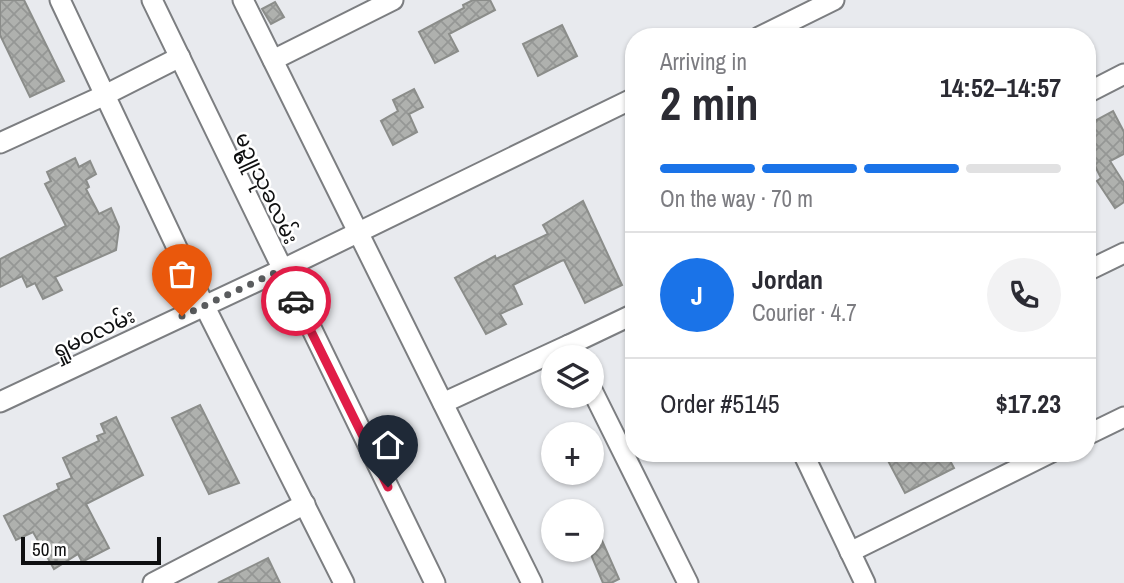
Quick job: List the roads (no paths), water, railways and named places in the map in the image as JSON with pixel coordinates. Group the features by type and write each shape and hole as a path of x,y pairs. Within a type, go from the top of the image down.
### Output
{"street":[{"path":"60,0 204,305 344,583"},
{"name":"မဥ္ဇူသုခလမ်း","path":"152,0 435,583"},
{"path":"243,0 532,583"},
{"path":"273,60 393,0"},
{"path":"777,28 834,0"},
{"path":"0,143 180,57"},
{"path":"1096,88 1124,74"},
{"name":"ရှုမဝလမ်း","path":"0,402 281,270 625,102"},
{"path":"1096,267 1124,253"},
{"path":"582,345 625,319"},
{"path":"443,403 541,363"},
{"path":"601,408 625,456"},
{"path":"1096,431 1124,417"},
{"path":"628,462 688,583"},
{"path":"807,462 865,583"},
{"path":"850,552 1033,462"},
{"path":"153,583 305,504"}]}
